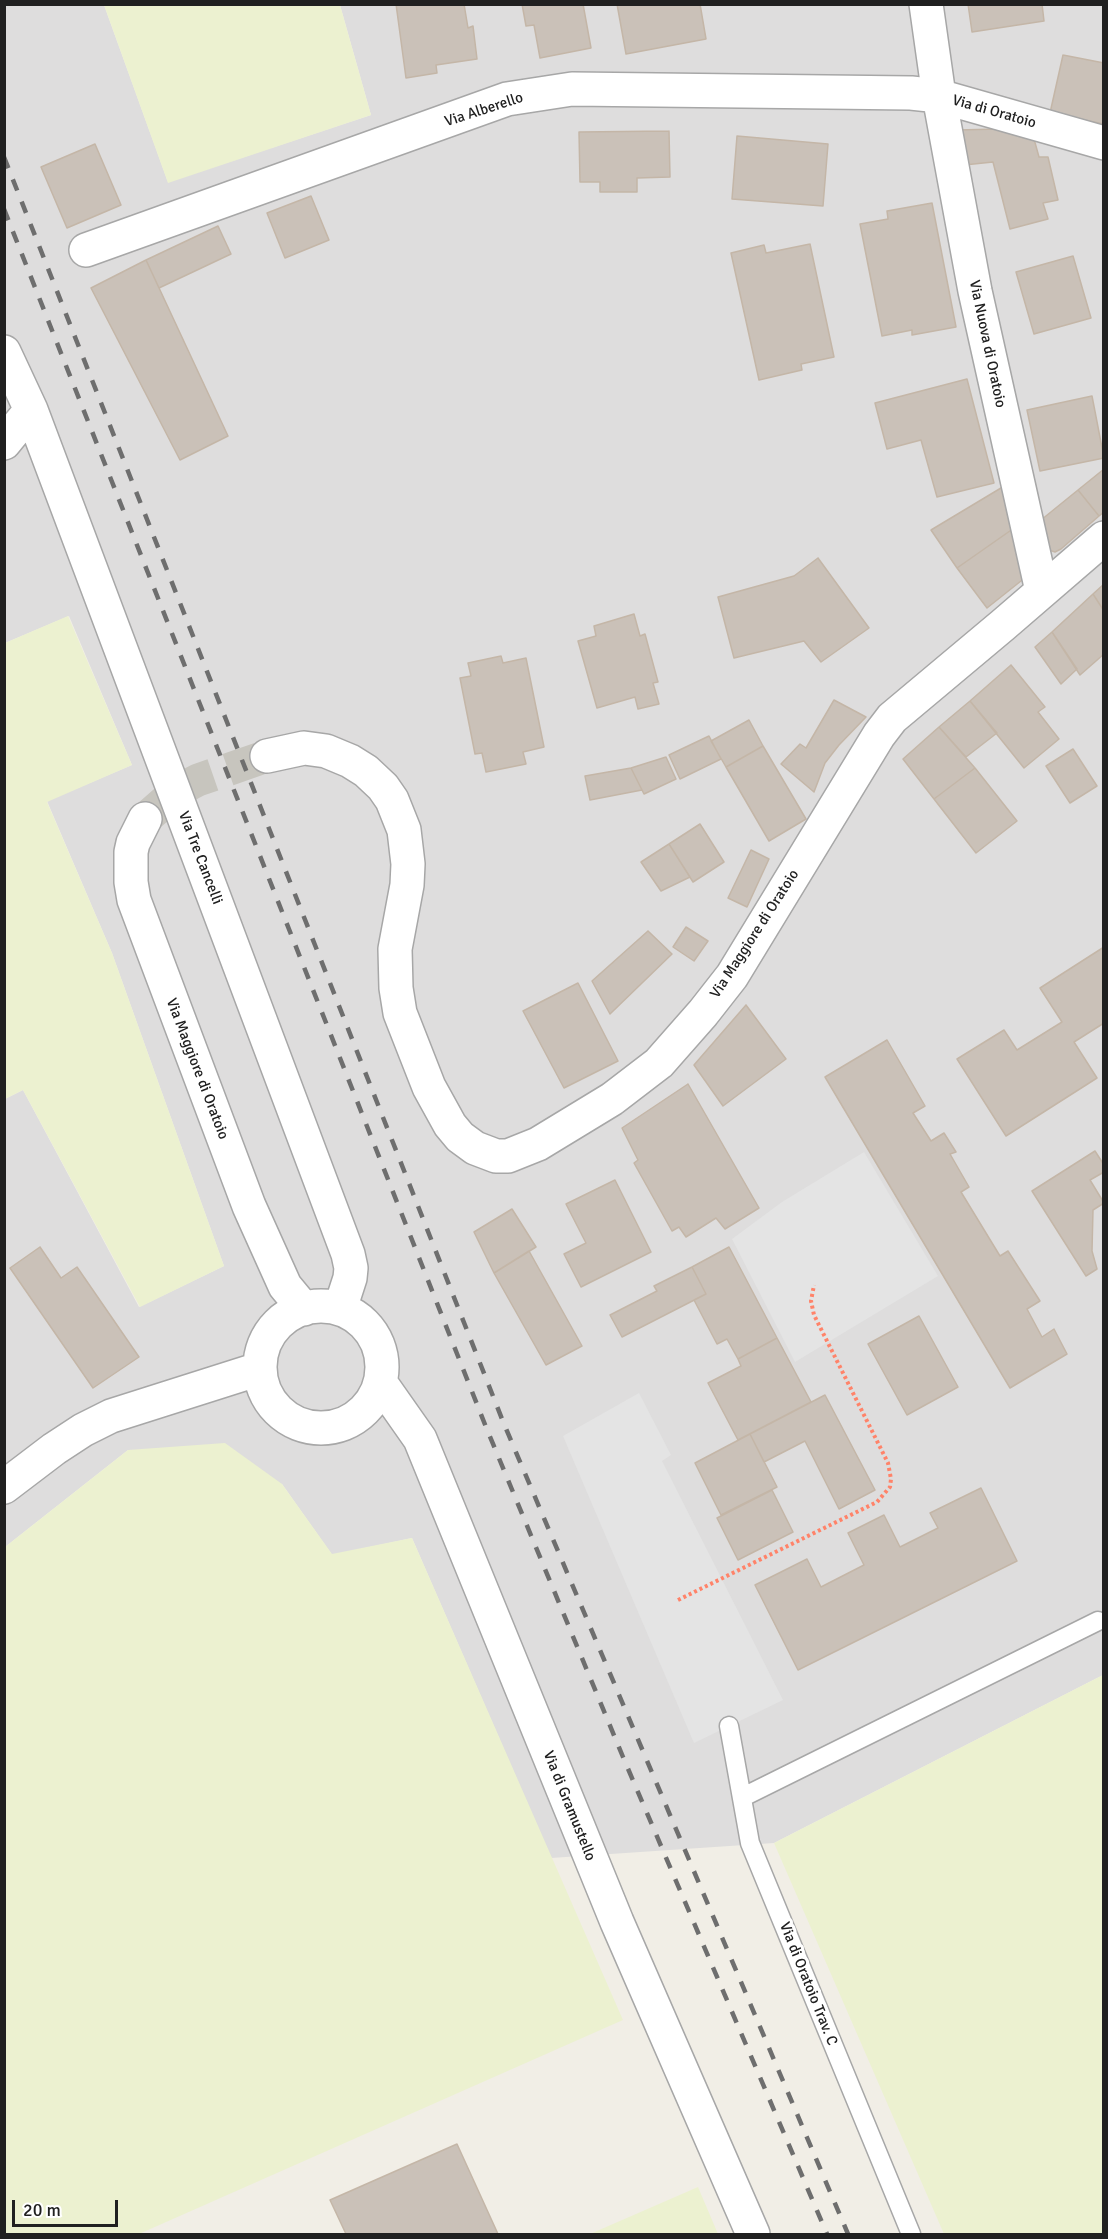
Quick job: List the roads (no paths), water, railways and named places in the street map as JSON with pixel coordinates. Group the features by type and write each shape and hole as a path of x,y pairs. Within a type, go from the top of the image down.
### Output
{"street":[{"name":"Via di Oratoio","path":"926,4 939,96 1104,143"},
{"name":"Via Alberello","path":"86,250 507,99 540,93 573,89 642,89 911,93 939,96"},
{"name":"Via Nuova di Oratoio","path":"939,96 975,291 1042,591"},
{"path":"4,352 31,410 4,443"},
{"name":"Via Tre Cancelli","path":"31,410 348,1254 351,1268 350,1278 340,1309"},
{"name":"Via Maggiore di Oratoio","path":"267,756 304,748 326,751 366,771 383,787 392,800 404,830 408,864 408,885 395,949 396,988 400,1013 429,1087 450,1125 475,1149 496,1156 508,1156 538,1144 612,1099 666,1056 732,976 879,735 892,718 1104,538"},
{"name":"Via Maggiore di Oratoio","path":"145,819 131,852 130,882 134,900 249,1206 285,1286 304,1309"},
{"path":"324,1306 340,1309 356,1317 374,1338 382,1364 380,1382 373,1399 361,1413 344,1423 326,1428 306,1427 288,1418 273,1406 264,1388 259,1369 261,1352 267,1336 292,1312 324,1306"},
{"path":"4,1487 54,1449 83,1430 111,1416 259,1369"},
{"name":"Via di Gramustello","path":"380,1382 420,1439 617,1922 753,2235"}],"lane":[{"path":"743,1797 1098,1621"},
{"name":"Via di Oratoio Trav. C","path":"729,1726 750,1843 912,2235"}],"tunnel":[{"path":"145,819 177,791 198,780 267,756"}],"railway":[{"path":"4,157 504,1424 848,2234"},
{"path":"4,209 486,1427 623,1757 827,2234"}]}
